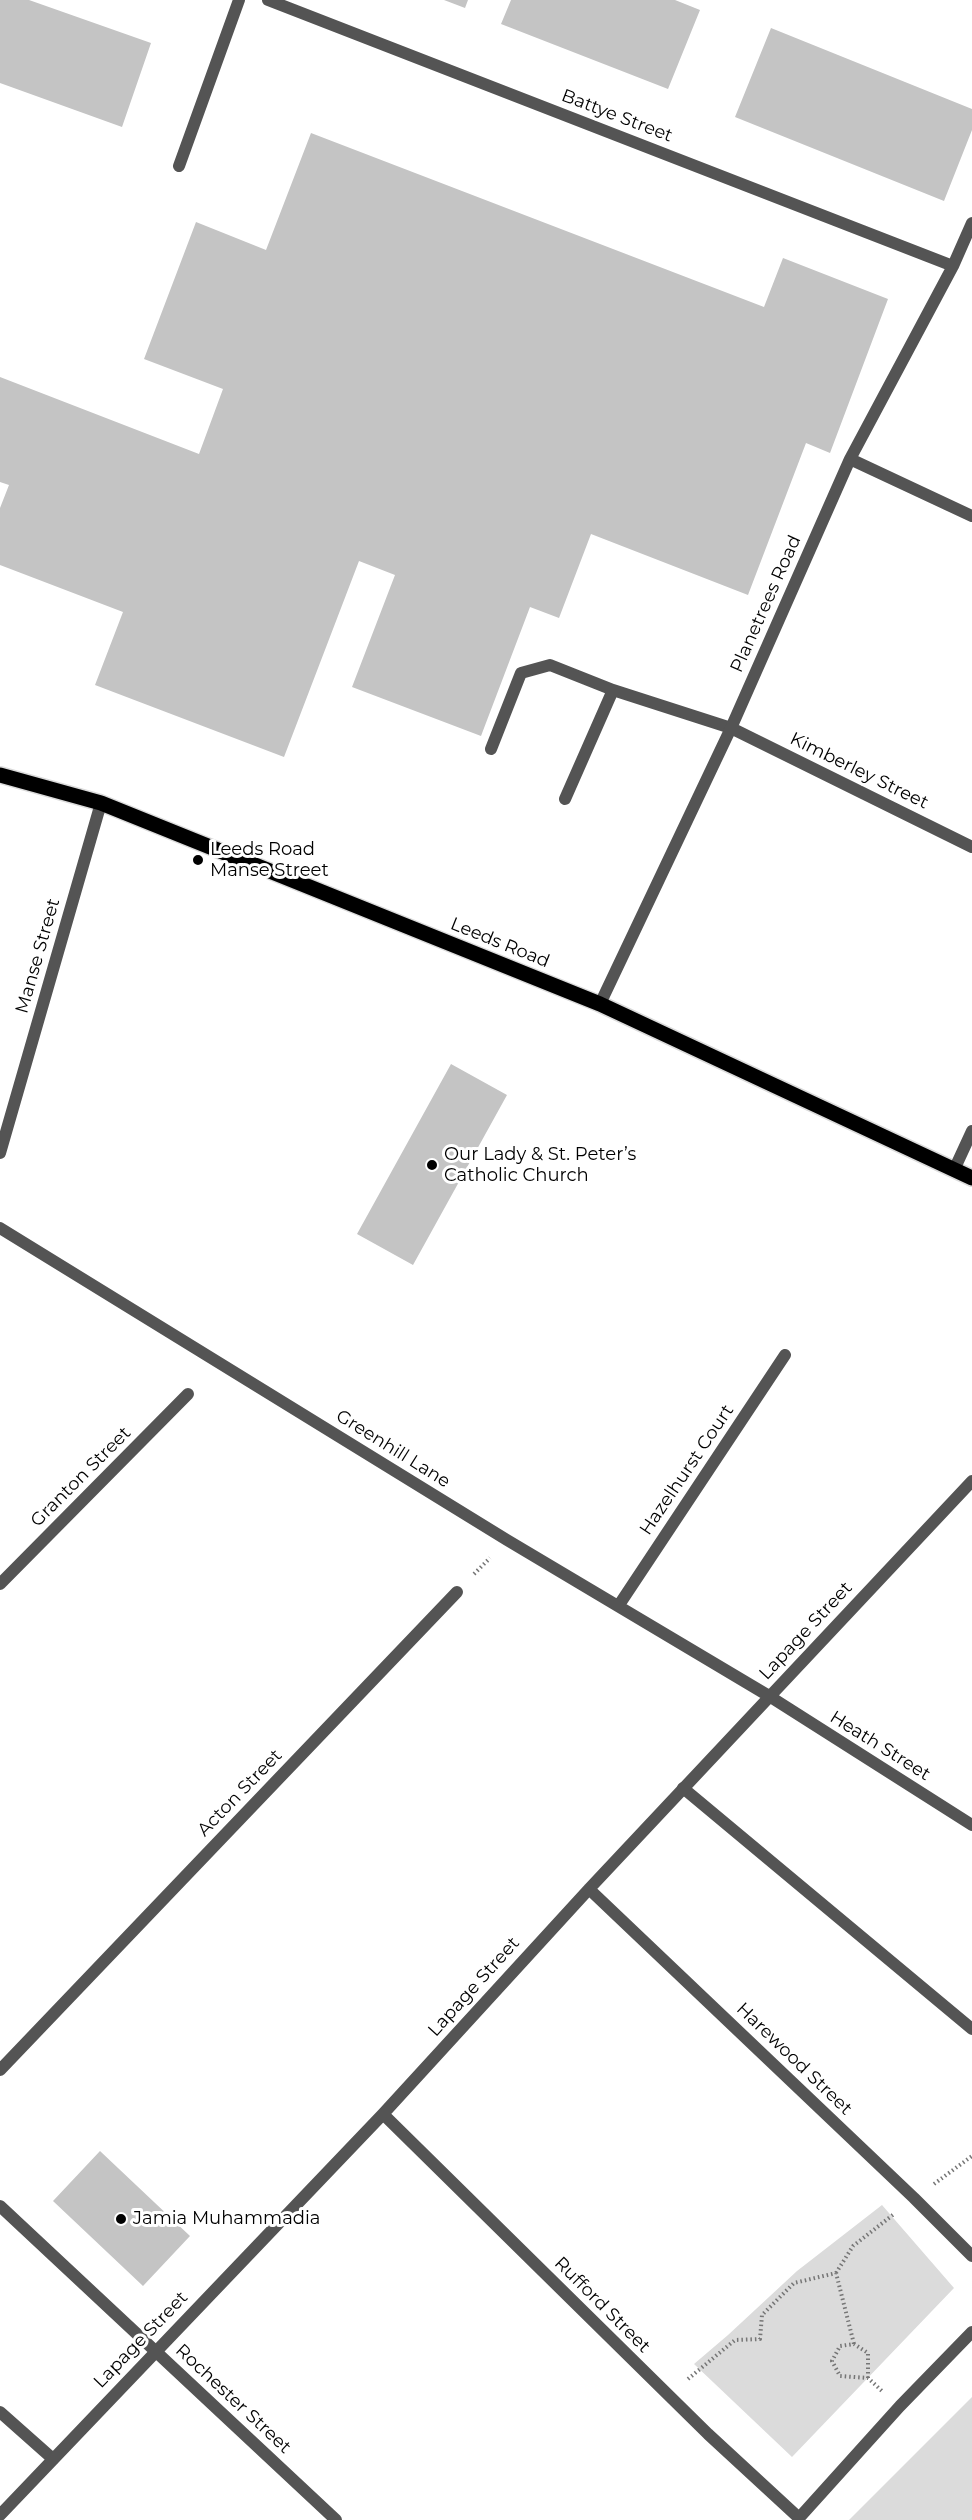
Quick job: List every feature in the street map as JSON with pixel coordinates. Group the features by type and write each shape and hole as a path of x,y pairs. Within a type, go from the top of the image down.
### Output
{"main road":[{"name":"Leeds Road","path":"0,775 100,803 600,1004 972,1178"}],"street":[{"path":"179,166 239,0"},
{"name":"Battye Street","path":"268,0 953,266"},
{"name":"Planetrees Road","path":"600,1004 731,728 850,459 953,266 972,223"},
{"path":"850,459 972,516"},
{"name":"Kimberley Street","path":"491,749 521,673 550,665 613,690 731,728 972,847"},
{"path":"565,799 613,690"},
{"name":"Manse Street","path":"0,1153 100,803"},
{"path":"954,1170 972,1131"},
{"name":"Greenhill Lane","path":"0,1228 507,1540 769,1696"},
{"name":"Hazelhurst Court","path":"619,1605 785,1355"},
{"name":"Granton Street","path":"0,1584 188,1394"},
{"name":"Lapage Street","path":"0,2515 384,2114 589,1889 972,1481"},
{"name":"Acton Street","path":"0,2070 457,1592"},
{"name":"Heath Street","path":"769,1696 972,1825"},
{"path":"683,1788 972,2030"},
{"name":"Harewood Street","path":"589,1889 972,2256"},
{"name":"Rufford Street","path":"384,2114 708,2434 799,2517 900,2406 972,2332"},
{"name":"Rochester Street","path":"0,2206 336,2520"},
{"path":"0,2412 53,2459"}],"path":[{"path":"457,1592 507,1540"},
{"path":"854,2344 840,2346 832,2361 840,2376 868,2379 868,2353 854,2344 837,2273 853,2246 972,2156"},
{"path":"700,2370 735,2340 760,2339 762,2315 794,2283 837,2273"}],"shaded area":[{"path":"882,2205 954,2288 792,2457 694,2364 797,2271"},
{"path":"972,2397 972,2520 849,2520"}],"building":[{"path":"0,0 29,0 151,43 122,127 0,83"},
{"path":"444,0 468,0 465,8"},
{"path":"511,0 675,0 700,10 668,89 501,24"},
{"path":"771,28 972,109 972,130 944,201 735,117"},
{"path":"311,133 764,307 783,258 888,299 830,453 806,443 748,595 591,534 559,618 530,607 481,736 352,687 395,575 359,561 284,757 95,685 123,612 0,565 0,508 9,485 0,482 0,377 199,454 223,389 144,359 196,222 266,250"},
{"name":"Our Lady & St. Peter’s Catholic Church","path":"451,1064 507,1095 413,1265 357,1234"},
{"name":"Jamia Muhammadia","path":"100,2151 190,2236 143,2286 53,2201"}],"place":[{"name":"Leeds Road Manse Street","path":"198,860"},
{"name":"Our Lady & St. Peter’s Catholic Church","path":"432,1165"},
{"name":"Jamia Muhammadia","path":"121,2219"}]}
